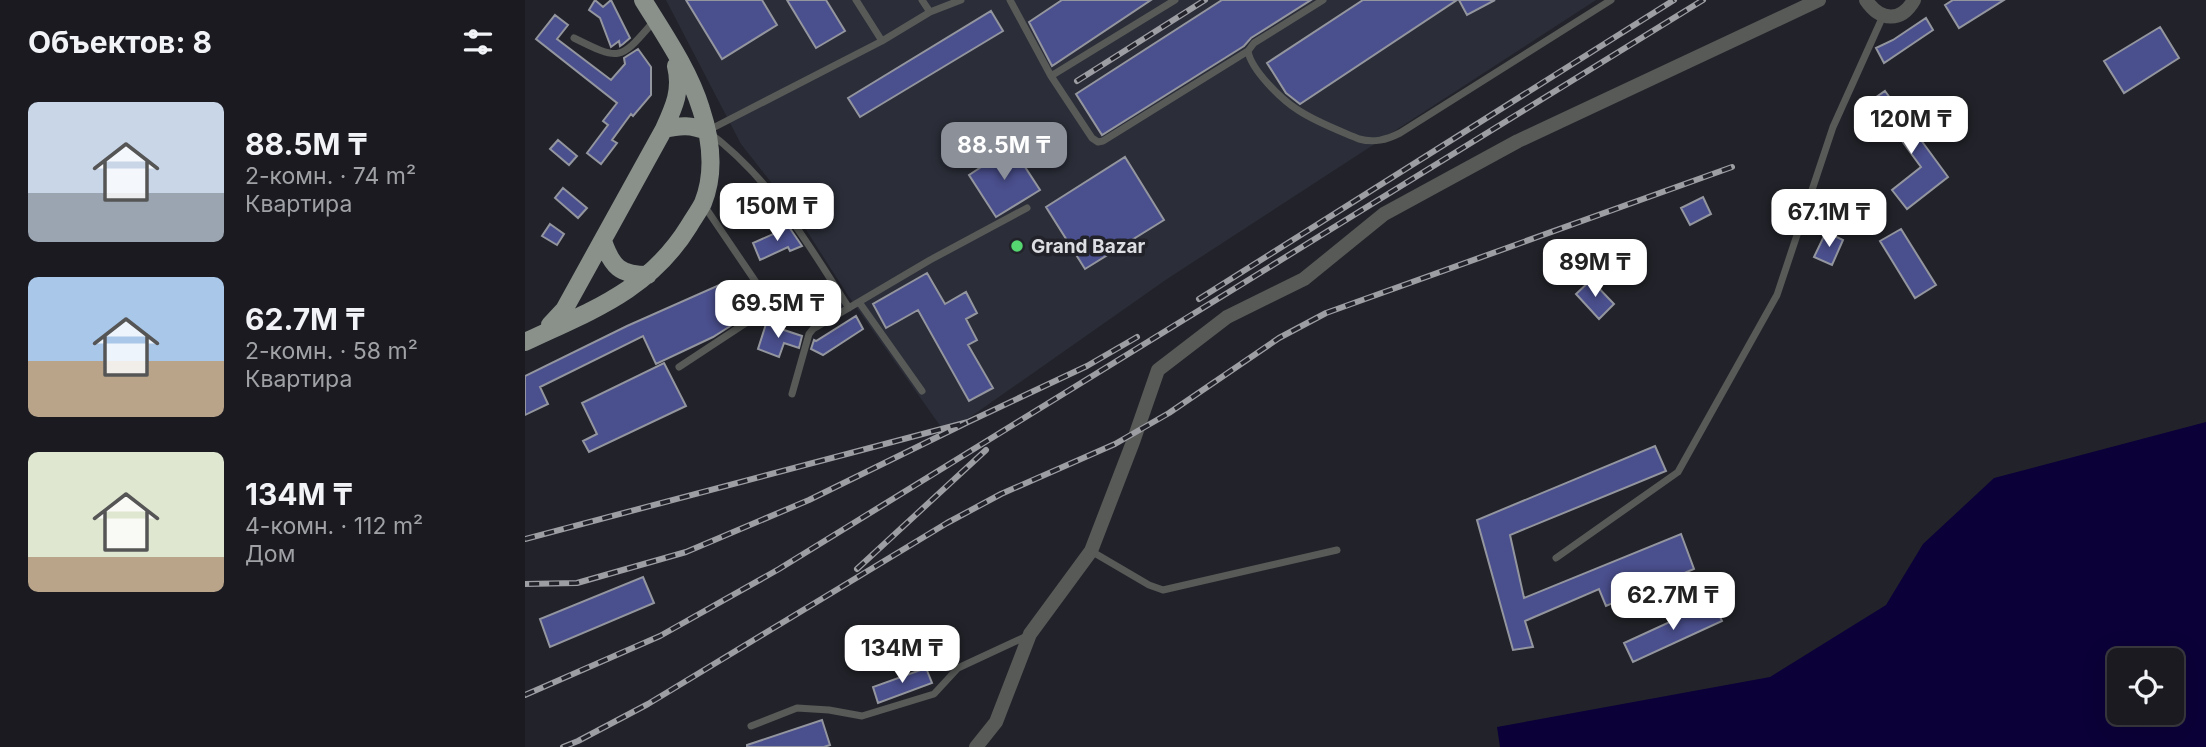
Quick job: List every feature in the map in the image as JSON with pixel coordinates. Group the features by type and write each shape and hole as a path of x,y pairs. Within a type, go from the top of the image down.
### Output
{"main road":[{"path":"527,341 617,297 648,275 675,249 703,203 711,158 701,106 671,45 643,0"},
{"path":"527,341 550,325 564,310 664,129 677,98 679,78 671,45"},
{"path":"664,129 681,125 707,131"},
{"path":"603,241 607,254 618,269 630,275 648,275"}],"street":[{"path":"977,747 996,722 1030,634 1091,551 1158,370 1227,317 1304,279 1384,214 1518,142 1819,0"},
{"path":"1866,0 1883,16 1896,16 1908,11 1914,0"}],"lane":[{"path":"856,0 882,41"},
{"path":"922,0 930,12"},
{"path":"849,308 776,196 729,147 707,131 882,41 930,12 961,0"},
{"path":"1010,0 1051,76 1092,138 1098,142 1248,51 1254,43 1323,0"},
{"path":"1051,76 1175,0"},
{"path":"1248,51 1252,65 1296,109 1359,139 1369,142 1386,140 1611,0"},
{"path":"1556,558 1678,472 1777,295 1833,127 1883,16"},
{"path":"574,38 606,54 615,55 634,43 655,20"},
{"path":"679,367 764,311 764,294 703,203"},
{"path":"792,394 809,334 813,330 929,260 1027,208"},
{"path":"859,302 922,390"},
{"path":"1091,551 1149,585 1163,590 1337,550"},
{"path":"751,726 797,708 862,716 934,694 958,668 1030,634"}],"shaded area":[{"name":"Grand Bazar","path":"666,0 1596,0 1167,279 946,434 847,294 796,214 741,144"},
{"path":"2206,422 2206,747 1500,747 1497,727 1770,677 1886,605 1923,544 1994,478"}],"building":[{"path":"595,0 603,7 611,0 630,38 620,46 619,41 611,47 600,18 589,10"},
{"path":"686,0 762,0 777,25 722,59"},
{"path":"787,0 826,0 845,31 816,48"},
{"path":"1062,0 1151,0 1052,66 1029,22"},
{"path":"1222,0 1311,0 1251,38 1244,46 1102,135 1076,94"},
{"path":"1363,0 1457,0 1300,104 1286,93 1267,63"},
{"path":"1459,0 1495,0 1467,15"},
{"path":"1953,0 2004,0 1959,28 1945,5"},
{"path":"991,11 1003,31 860,117 848,98"},
{"path":"555,15 568,25 557,39 611,80 625,64 624,58 638,49 651,67 651,95 633,116 631,114 612,140 617,143 601,164 587,153 608,125 603,121 617,103 536,39"},
{"path":"1926,18 1933,30 1884,63 1876,48"},
{"path":"2160,27 2179,58 2124,93 2104,61"},
{"path":"1885,91 1948,177 1907,209 1892,190 1921,167 1872,100"},
{"path":"558,140 577,156 569,165 550,149"},
{"path":"1012,147 1040,190 996,217 969,175"},
{"path":"1125,157 1164,220 1085,269 1046,207"},
{"path":"563,188 587,208 578,218 555,198"},
{"path":"1703,197 1711,214 1690,225 1681,208"},
{"path":"550,224 564,234 557,245 542,236"},
{"path":"789,227 802,246 790,251 788,247 760,260 753,243"},
{"path":"1901,229 1936,285 1915,298 1880,241"},
{"path":"1826,232 1843,240 1832,265 1814,257"},
{"path":"927,273 945,304 966,292 977,313 966,319 977,340 968,345 993,388 969,401 918,310 886,328 873,304"},
{"path":"1591,280 1614,304 1599,319 1576,294"},
{"path":"726,282 743,318 713,337 656,364 643,336 540,387 548,404 525,415 525,376"},
{"path":"856,316 863,329 823,355 811,349 814,340"},
{"path":"766,324 802,336 799,348 784,343 779,357 758,349"},
{"path":"664,363 686,406 589,452 583,441 597,434 582,403"},
{"path":"1655,446 1666,471 1510,535 1524,598 1681,534 1694,569 1606,606 1599,589 1525,621 1533,647 1513,650 1477,520"},
{"path":"643,577 654,603 550,647 540,619"},
{"path":"1713,602 1722,621 1633,662 1624,643"},
{"path":"926,668 932,683 878,703 873,687"},
{"path":"822,720 830,745 747,747 747,745"}],"railway":[{"path":"1077,81 1205,0"},
{"path":"1199,299 1674,0"},
{"path":"525,695 660,636 779,569 1703,0"},
{"path":"563,747 648,704 947,523 1001,494 1115,444 1169,413 1279,338 1326,313 1732,167"},
{"path":"968,422 1087,366 1137,337"},
{"path":"525,539 968,422 809,500 686,552 577,583 525,584"},
{"path":"857,569 986,450"}],"place":[{"name":"Grand Bazar","path":"1017,246"}]}
